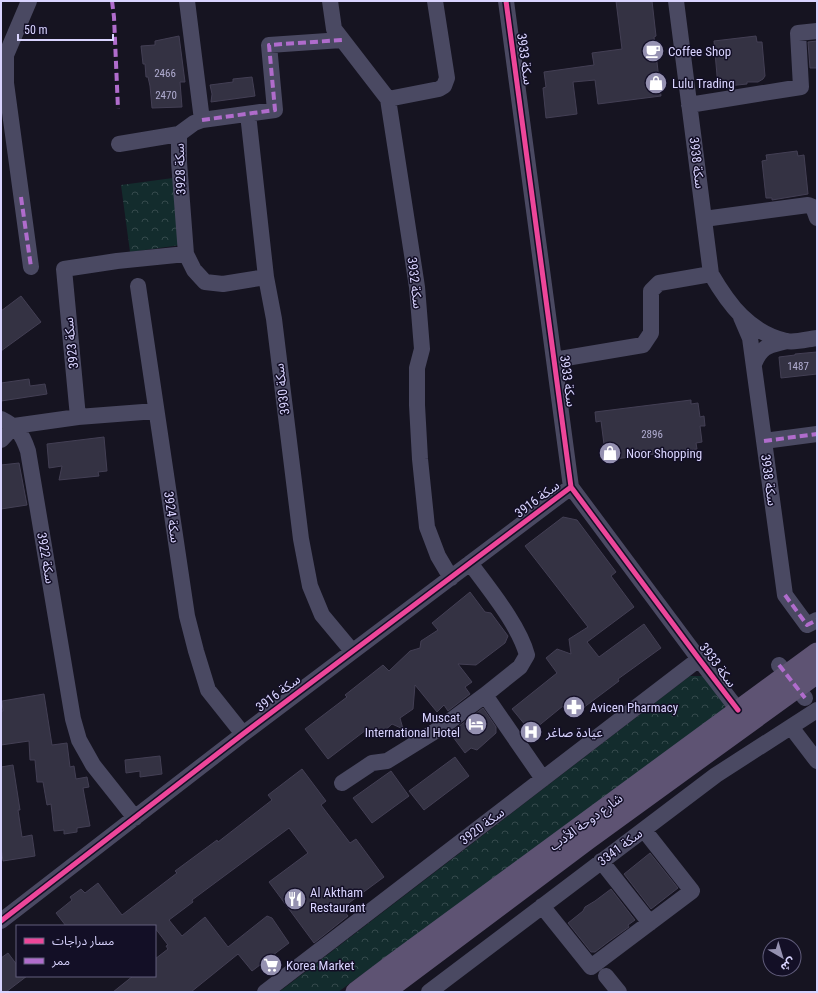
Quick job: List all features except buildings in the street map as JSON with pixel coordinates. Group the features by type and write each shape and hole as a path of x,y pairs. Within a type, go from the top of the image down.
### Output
{"main road":[{"name":"شارع دوحة الأدب","path":"384,992 582,843 792,681 817,653"},
{"name":"شارع دوحة الأدب","path":"356,992 738,710 792,681 817,673"}],"street":[{"path":"29,1 6,55 6,83 31,268"},
{"path":"187,1 202,120 275,110 269,45 342,40"},
{"name":"سكة 3932","path":"330,1 334,29 388,100 418,303 422,349 417,368 418,413 420,459 427,527 438,556 451,578"},
{"path":"388,100 439,89 444,86 447,78 434,1"},
{"name":"سكة 3933","path":"506,1 571,486 738,710"},
{"name":"سكة 3938","path":"676,1 711,274 725,298 741,317 764,332 787,341"},
{"path":"690,105 801,87 798,33 817,31"},
{"name":"سكة 3930","path":"248,114 266,277 274,318 301,539 310,586 322,615 352,651"},
{"name":"سكة 3928","path":"186,254 179,162 179,134 194,123 202,120"},
{"path":"119,144 179,134"},
{"path":"704,218 808,205 813,207 817,218"},
{"path":"186,254 194,270 204,282 223,284 266,277"},
{"name":"سكة 3923","path":"78,417 64,269 117,261 186,254"},
{"path":"554,360 643,344 651,334 651,291 659,283 711,274"},
{"name":"سكة 3924","path":"138,286 187,616 208,690 243,734"},
{"name":"سكة 3938","path":"741,317 750,338 785,595 807,625 817,620"},
{"name":"سكة 3938","path":"754,364 757,356 765,347 787,341 817,338"},
{"path":"1,440 8,422 156,410"},
{"name":"سكة 3922","path":"8,422 24,438 28,451 73,719 79,740 93,765 135,818"},
{"path":"764,441 817,434"},
{"name":"سكة 3916","path":"2,917 135,818 352,651 451,578 571,486"},
{"path":"342,782 372,763 387,761 442,727 520,667 526,655 523,642 495,597 470,563"},
{"name":"سكة 3920","path":"265,992 699,659"},
{"path":"485,695 543,779"},
{"name":"سكة 3341","path":"429,992 716,775 817,710"},
{"path":"791,727 817,761"},
{"path":"542,906 592,967 692,891 644,830"},
{"path":"601,862 650,922"},
{"path":"606,976 619,992"}],"green space":[{"path":"173,178 181,245 130,252 121,185"},
{"path":"690,676 704,676 725,704 724,712 338,992 279,992"}],"marked path":[{"path":"112,1 118,109"},
{"path":"202,120 275,110 269,45 342,40"},
{"path":"21,197 31,267"},
{"path":"764,441 817,434"},
{"path":"785,595 807,625 817,620"},
{"path":"779,665 805,698"}],"cycle path":[{"path":"506,1 571,487 738,710"},
{"path":"1,921 243,734 571,487"}],"place":[{"name":"Coffee Shop","path":"653,51"},
{"name":"Lulu Trading","path":"656,83"},
{"name":"Noor Shopping","path":"610,453"},
{"name":"Avicen Pharmacy","path":"574,707"},
{"name":"Muscat International Hotel","path":"476,724"},
{"name":"عيادة صاغر","path":"531,732"},
{"name":"Al Aktham Restaurant","path":"295,899"},
{"name":"Korea Market","path":"271,965"}]}
